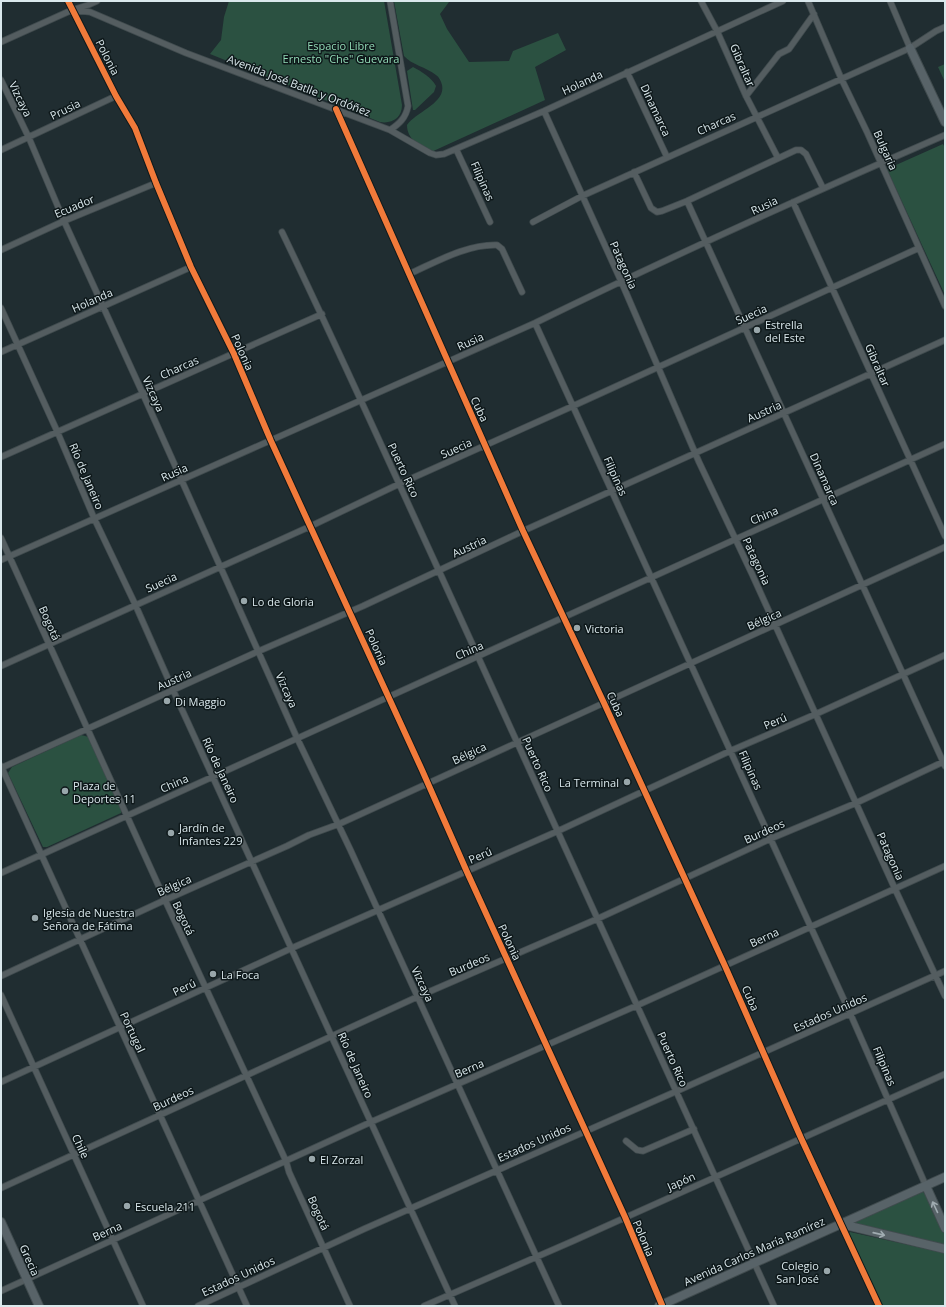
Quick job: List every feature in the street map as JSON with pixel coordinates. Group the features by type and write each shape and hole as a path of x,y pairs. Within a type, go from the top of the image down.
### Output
{"street":[{"name":"Polonia","path":"68,1 116,96 135,128 191,267 234,354 271,441 350,611 427,784 625,1217 661,1305"},
{"path":"1,42 72,10 97,1"},
{"path":"390,1 408,106 404,118 399,124 390,130"},
{"name":"Gibraltar","path":"701,1 717,31 746,96 778,158"},
{"name":"Holanda","path":"390,130 432,154 444,154 544,111 783,1"},
{"name":"Bulgaria","path":"808,1 841,78 945,306"},
{"path":"890,1 910,48 945,122"},
{"name":"Avenida José Batlle y Ordóñez","path":"72,10 90,12 186,53 390,130"},
{"path":"746,96 779,54 789,49 814,14"},
{"name":"Charcas","path":"533,222 582,196 634,172 910,48 936,31 945,27"},
{"name":"Dinamarca","path":"627,72 667,157"},
{"name":"Vizcaya","path":"1,80 29,138 64,221 104,306 297,738 339,824 559,1306"},
{"name":"Prusia","path":"1,150 116,96"},
{"name":"Cuba","path":"336,109 523,531 725,966 801,1138 879,1306"},
{"name":"Patagonia","path":"544,111 621,281 696,453 945,996"},
{"name":"Rusia","path":"1,560 535,323 621,281 707,243 823,188 945,135"},
{"name":"Filipinas","path":"456,149 490,222"},
{"path":"634,172 651,208 657,212 662,212 687,201 796,150 803,151 806,154 823,188"},
{"name":"Ecuador","path":"1,250 64,221 156,183"},
{"name":"Dinamarca","path":"687,201 944,763"},
{"name":"Gibraltar","path":"793,202 945,536"},
{"name":"Puerto Rico","path":"282,232 322,314 479,656 597,919 638,1005 774,1306"},
{"path":"409,274 464,251 488,245 497,245 502,249 522,292"},
{"name":"Suecia","path":"1,666 919,248"},
{"name":"Holanda","path":"1,352 191,267"},
{"name":"Río de Janeiro","path":"1,308 57,431 94,518 135,604 455,1306"},
{"name":"Charcas","path":"1,457 322,314"},
{"name":"Filipinas","path":"535,323 850,1013 887,1100 945,1228"},
{"name":"Austria","path":"1,767 439,571 523,531 945,340"},
{"name":"China","path":"1,873 945,444"},
{"name":"Bogotá","path":"1,538 205,988 286,1161 350,1306"},
{"name":"Bélgica","path":"1,976 309,835 339,824 945,547"},
{"name":"Perú","path":"1,1082 292,948 467,872 945,654"},
{"name":"Burdeos","path":"1,1188 417,997 597,919 684,877 944,763"},
{"name":"Portugal","path":"1,767 248,1306"},
{"name":"Berna","path":"1,1291 371,1122 638,1005 945,866"},
{"name":"Estados Unidos","path":"198,1306 410,1208 945,971"},
{"name":"Chile","path":"1,995 143,1306"},
{"name":"Japón","path":"424,1306 945,1074"},
{"path":"626,1141 637,1150 643,1151 694,1129"},
{"name":"Avenida Carlos María Ramírez","path":"661,1305 945,1177"},
{"name":"Grecia","path":"1,1222 39,1306"},
{"path":"841,1224 945,1249"}],"green space":[{"name":"Espacio Libre Ernesto \"Che\" Guevara","path":"229,1 384,1 402,105 402,110 398,117 392,121 380,122 210,54 221,40 224,17"},
{"path":"394,1 453,1 449,2 440,14 447,29 469,62 509,61 513,51 558,33 566,50 535,67 545,100 429,153 411,138 407,125 411,120 435,102 442,91 442,85 440,79 436,75 411,62 404,56"},
{"path":"945,64 945,82 938,67"},
{"path":"413,67 423,73 436,86 434,92 415,110 413,110 407,71"},
{"path":"943,144 945,148 945,295 887,169"},
{"name":"Plaza de Deportes 11","path":"81,735 89,737 121,809 121,813 47,847 43,847 8,773 12,767"},
{"path":"922,1191 931,1205 941,1226 945,1237 945,1245 855,1224 856,1221"},
{"path":"850,1232 945,1253 945,1306 881,1306 848,1234"}],"cycle path":[{"path":"68,1 116,96 135,128 191,267 234,354 271,441 625,1217 662,1305"},
{"path":"336,109 523,531 725,966 801,1138 879,1306"}],"place":[{"name":"Estrella del Este","path":"757,330"},
{"name":"Lo de Gloria","path":"244,601"},
{"name":"Victoria","path":"577,628"},
{"name":"Di Maggio","path":"167,701"},
{"name":"La Terminal","path":"627,782"},
{"name":"Plaza de Deportes 11","path":"65,791"},
{"name":"Jardín de Infantes 229","path":"171,833"},
{"name":"Iglesia de Nuestra Señora de Fátima","path":"35,918"},
{"name":"La Foca","path":"213,974"},
{"name":"El Zorzal","path":"312,1159"},
{"name":"Escuela 211","path":"127,1206"},
{"name":"Colegio San José","path":"827,1271"}]}
